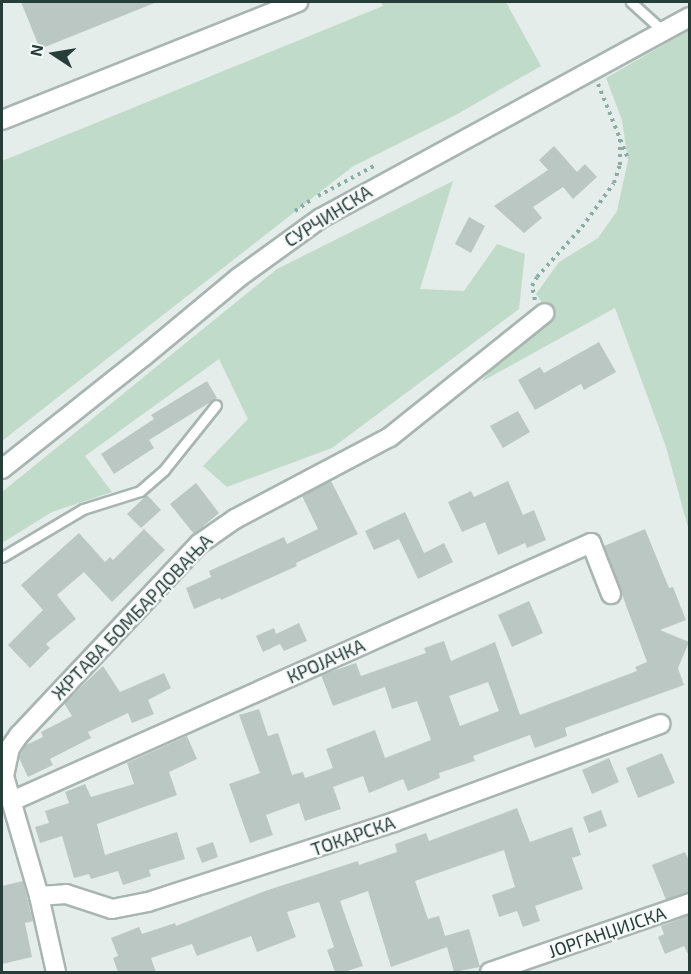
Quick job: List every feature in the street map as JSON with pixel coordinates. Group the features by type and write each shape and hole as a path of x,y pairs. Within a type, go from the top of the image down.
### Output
{"street":[{"path":"3,115 298,2"},
{"name":"СУРЧИНСКА","path":"2,469 143,357 237,278 302,231 364,192 690,17"},
{"name":"ЖРТАВА БОМБАРДОВАЊА","path":"10,813 4,777 10,748 19,735 199,544 235,519 390,437 545,313"},
{"name":"КРОЈАЧКА","path":"10,813 591,543 611,594"},
{"name":"ТОКАРСКА","path":"39,896 66,894 112,909 148,902 394,822 661,724"},
{"path":"10,813 39,896 56,972"},
{"name":"ЈОРГАНЏИЈСКА","path":"490,972 690,903"}],"lane":[{"path":"631,2 663,31"},
{"path":"2,557 83,509 140,491 164,470 216,405"}],"path":[{"path":"592,70 627,156"},
{"path":"532,297 532,286 537,277 589,219 614,183 620,165 620,138"}],"green space":[{"path":"381,2 506,2 541,66 454,116 352,167 2,441 2,161 383,6"},
{"path":"689,30 689,531 666,447 615,308 481,382 502,356 551,315 536,294 559,262 598,238 617,211 628,160 622,120 606,78"},
{"path":"453,181 420,289 464,291 497,244 525,254 519,309 332,448 227,487 203,466 248,419 219,359 85,456 112,492 52,512 2,543 2,492 277,269"}],"building":[{"path":"21,2 157,2 40,49"},
{"path":"554,146 577,172 585,164 597,177 573,199 563,187 533,207 542,218 524,233 494,206 548,170 539,160"},
{"path":"469,217 485,226 471,253 455,244"},
{"path":"599,342 616,372 584,390 581,384 535,410 518,380 540,367 544,373"},
{"path":"207,381 217,398 149,440 154,448 114,474 101,454 154,419 151,415"},
{"path":"518,411 530,432 503,448 490,426"},
{"path":"331,481 358,534 296,563 297,566 221,600 220,598 194,609 186,588 211,577 209,571 284,537 287,544 318,529 302,496"},
{"path":"508,481 523,515 534,510 546,540 527,548 525,543 498,555 485,522 462,532 448,502 471,491 474,497"},
{"path":"196,483 219,513 194,534 170,504"},
{"path":"147,495 161,510 141,528 127,514"},
{"path":"405,512 424,553 444,543 453,562 418,579 399,539 374,550 365,531"},
{"path":"144,529 165,550 112,602 84,572 57,595 76,619 46,644 50,648 30,668 8,645 43,610 21,585 79,533 105,562 110,557 113,560"},
{"path":"645,529 669,588 673,587 686,620 660,630 689,642 678,668 684,685 565,728 567,736 535,748 530,735 473,756 475,761 439,773 440,778 408,791 403,779 369,793 363,776 333,787 341,809 305,821 299,803 266,815 273,835 250,843 229,784 260,773 239,715 259,709 268,736 278,733 292,775 303,772 305,778 333,768 326,749 375,730 385,758 431,740 417,701 392,709 385,687 333,706 321,675 356,663 361,676 426,653 424,648 444,641 451,661 495,642 520,715 637,671 635,667 647,662 604,546","holes":["488,682 499,711 460,726 449,696"]},
{"path":"529,601 543,633 512,647 498,615"},
{"path":"299,623 307,641 284,651 280,644 263,652 256,636 274,628 276,634"},
{"path":"103,666 120,692 164,673 171,688 148,700 154,714 132,723 128,713 88,732 91,738 50,759 53,765 28,777 19,758 26,745 43,737 41,732 72,716 64,703"},
{"path":"187,736 197,759 169,772 177,795 97,824 105,855 177,832 185,859 149,870 151,876 123,885 118,871 91,879 89,874 74,878 62,836 40,843 35,827 49,823 45,811 69,803 65,792 85,784 91,797 134,784 127,763"},
{"path":"662,753 675,783 638,798 626,768"},
{"path":"609,758 619,782 592,794 582,770"},
{"path":"517,808 530,842 572,827 581,855 572,858 583,889 535,906 540,921 523,927 517,911 499,917 492,895 515,887 504,850 415,881 428,919 439,916 445,936 469,929 480,967 454,972 447,947 391,967 368,891 340,901 363,966 344,972 335,972 327,950 334,947 319,902 287,912 296,937 257,952 251,936 197,956 192,944 151,958 156,972 118,972 113,958 118,956 111,938 139,927 142,934 175,923 176,926 265,891 358,861 359,865 397,852 395,844 426,833 429,841"},
{"path":"601,810 607,826 589,833 583,817"},
{"path":"213,842 218,857 202,863 196,848"},
{"path":"685,852 690,863 690,892 666,900 652,865"},
{"path":"23,881 33,921 25,923 32,957 2,964 2,886"},
{"path":"690,915 690,958 684,946 665,954 658,937 664,934 661,926"}]}
